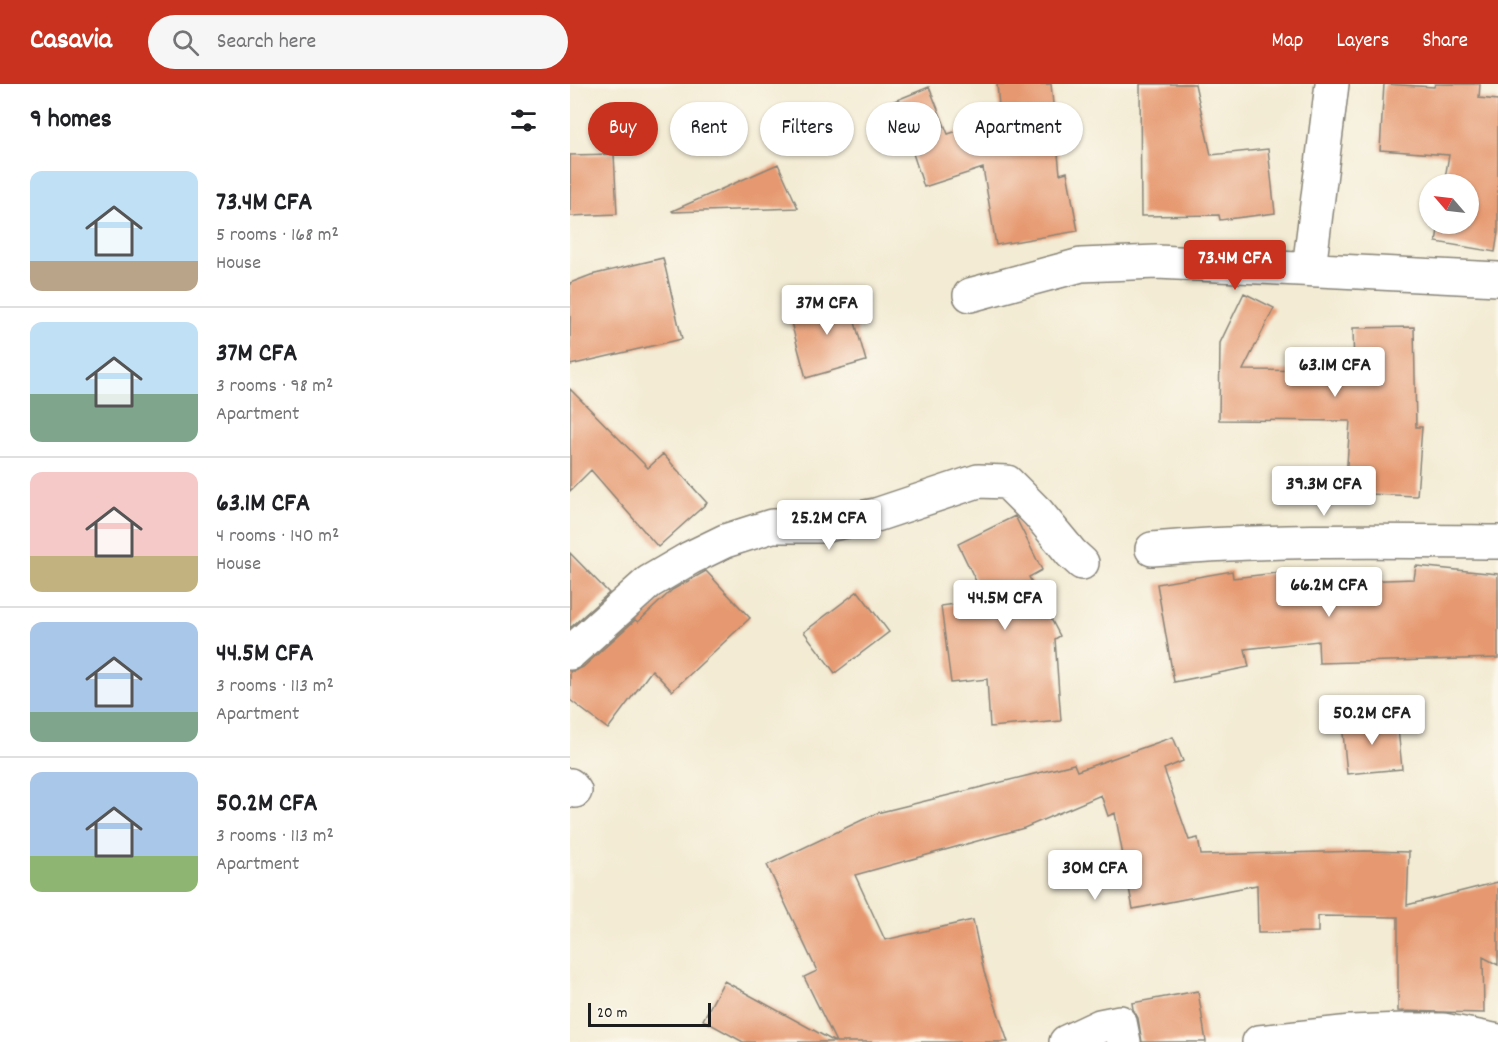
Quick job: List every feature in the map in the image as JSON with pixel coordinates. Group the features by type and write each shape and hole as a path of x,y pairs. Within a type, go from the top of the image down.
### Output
{"street":[{"path":"1309,269 1332,84"},
{"path":"970,295 1081,265 1157,262 1498,279"},
{"path":"570,653 649,582 725,541 772,526 821,526 876,515 978,481 1007,482 1082,562"},
{"path":"1152,549 1214,544 1498,542"},
{"path":"1066,1042 1100,1026 1120,1022 1124,1042"},
{"path":"1259,1042 1351,1032 1403,1030 1443,1030 1498,1041"}],"building":[{"path":"997,84 1051,84 1053,102 999,102"},
{"path":"1140,84 1195,84 1211,155 1268,149 1275,213 1220,220 1219,215 1141,216"},
{"path":"1384,84 1434,87 1435,84 1480,84 1479,98 1498,100 1498,232 1495,252 1436,242 1437,234 1479,234 1479,174 1446,174 1449,155 1380,150"},
{"path":"929,87 935,102 892,102"},
{"path":"941,117 948,134 953,132 953,156 1058,156 1060,174 1067,172 1078,231 996,245 983,168 924,187 914,156 941,156"},
{"path":"570,155 614,156 617,214 570,216"},
{"path":"778,164 798,208 672,211"},
{"path":"663,258 682,339 570,365 570,283 591,275"},
{"path":"1244,293 1274,308 1243,370 1354,371 1353,328 1414,327 1416,427 1422,427 1417,496 1345,493 1350,421 1219,420 1220,343"},
{"path":"847,294 866,361 806,378 788,311"},
{"path":"570,389 648,468 663,454 707,503 658,547 591,470 570,491"},
{"path":"1015,516 1042,570 1029,577 1060,636 1055,639 1061,721 990,727 987,679 951,683 941,606 985,600 958,544"},
{"path":"570,553 609,593 570,628"},
{"path":"1416,566 1498,574 1498,658 1319,663 1318,641 1245,649 1249,667 1174,682 1157,584 1232,571 1233,578 1303,570 1304,583 1414,579"},
{"path":"706,571 750,618 672,691 652,670 608,729 570,700 570,671 583,667 635,620 638,622 672,590"},
{"path":"858,591 889,632 835,673 804,632"},
{"path":"1397,718 1402,769 1347,774 1342,723"},
{"path":"1173,737 1183,761 1164,769 1189,840 1198,838 1201,855 1409,852 1407,905 1498,882 1498,965 1483,957 1484,1013 1398,1011 1398,917 1318,916 1318,932 1258,933 1257,885 1133,909 1115,813 1108,816 1101,795 1024,828 855,875 885,940 973,920 984,972 1008,1042 836,1042 804,977 817,971 767,865 877,813 1074,764 1077,771"},
{"path":"724,981 835,1042 743,1042 703,1020"},
{"path":"1198,991 1206,1042 1142,1042 1138,1018 1132,1003"}]}
